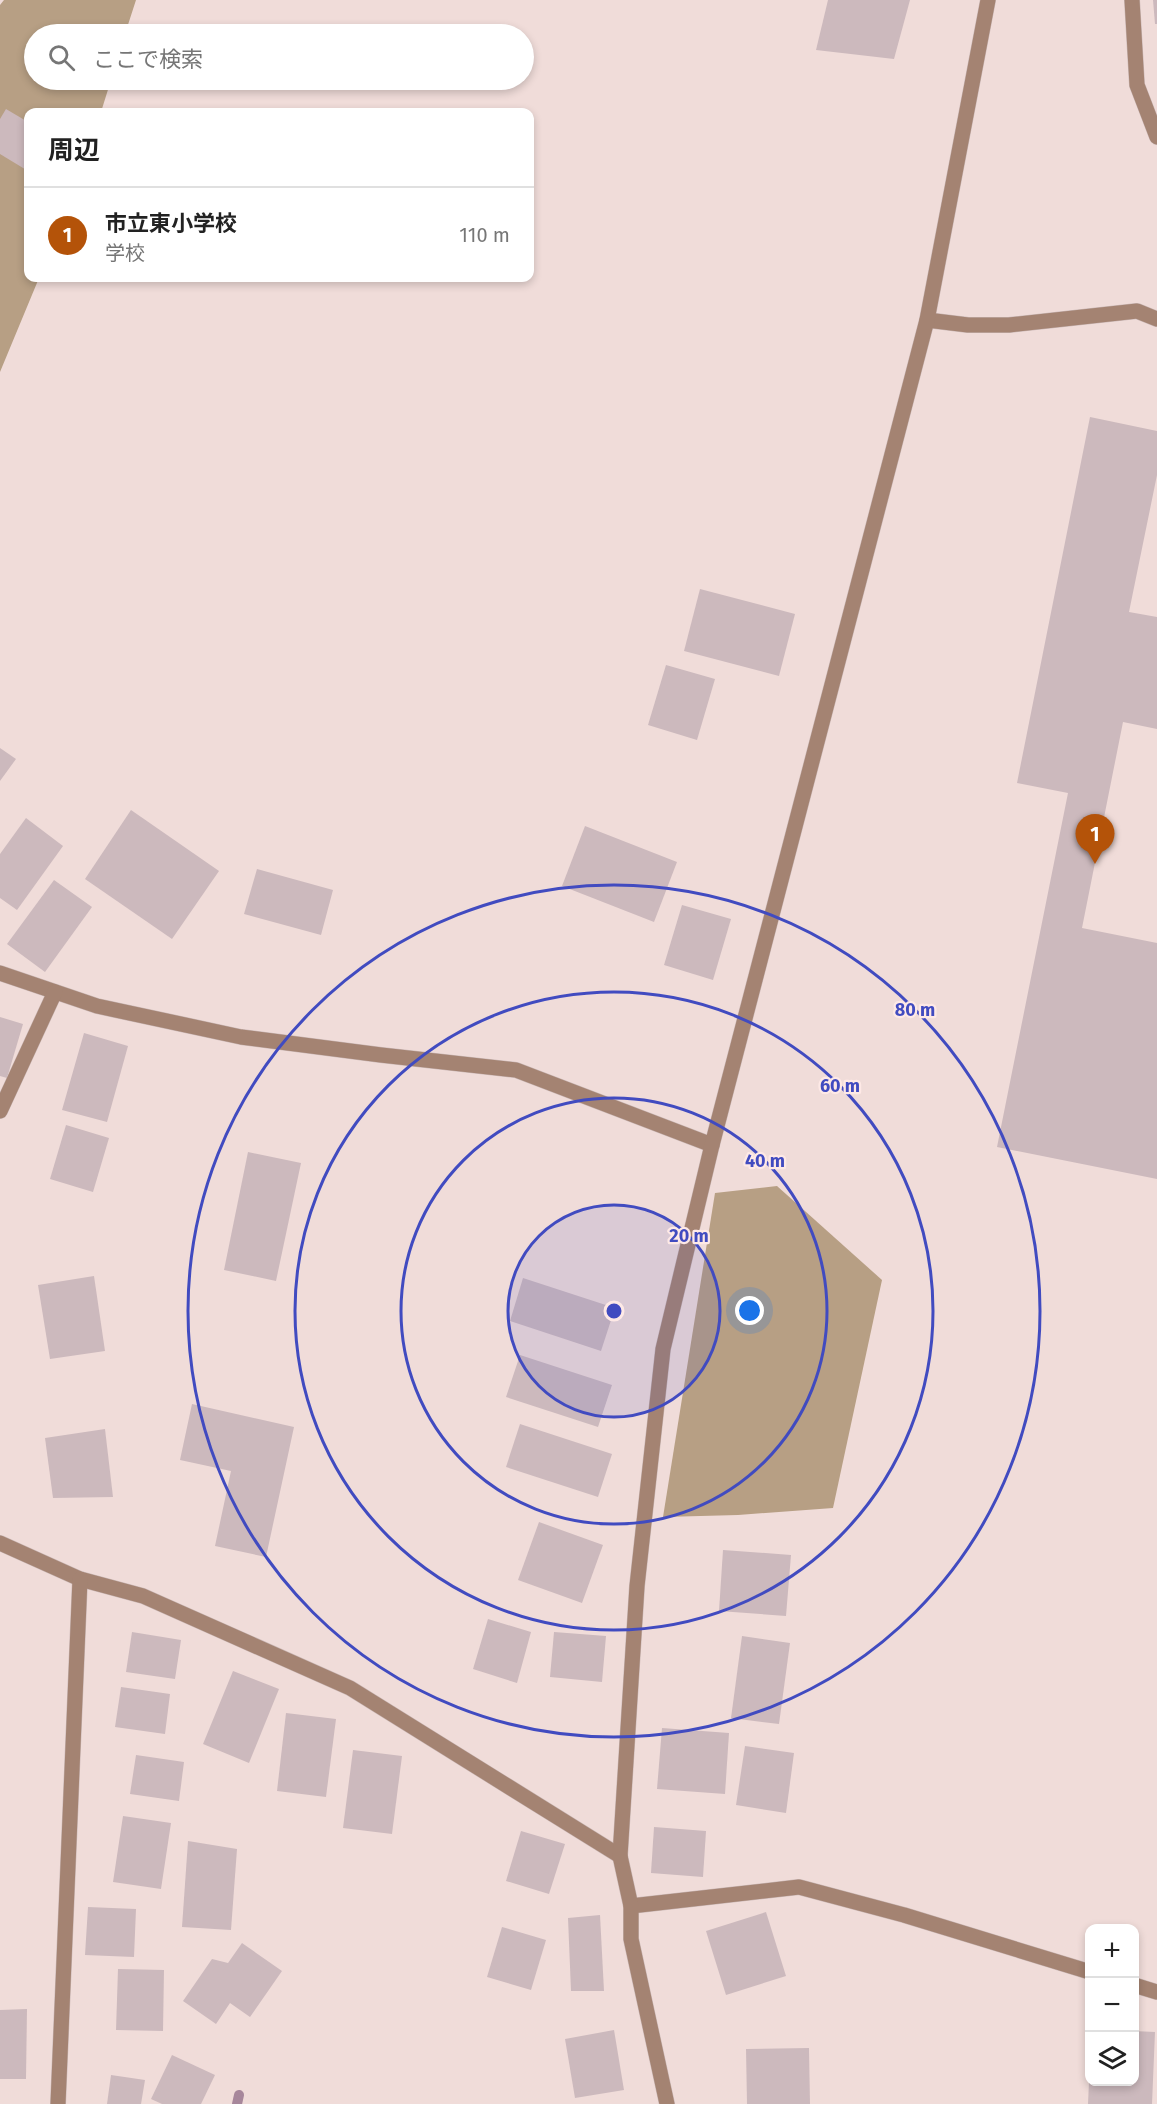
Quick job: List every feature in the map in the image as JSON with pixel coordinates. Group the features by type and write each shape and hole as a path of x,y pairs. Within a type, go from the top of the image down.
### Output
{"street":[{"path":"667,2104 631,1939 631,1906 620,1856 637,1586 663,1349 711,1144 927,320 988,0"},
{"path":"1132,0 1137,86 1157,136"},
{"path":"927,320 968,326 1009,325 1137,311 1157,319"},
{"path":"0,973 97,1006 241,1037 516,1070 711,1144"},
{"path":"0,1111 55,992"},
{"path":"0,1543 80,1579 143,1596 350,1688 620,1856"},
{"path":"58,2104 80,1579"},
{"path":"631,1906 799,1887 904,1915 1085,1971"},
{"path":"1139,1987 1157,1992"}],"shaded area":[{"path":"4,0 136,0 128,24 24,24 24,90 108,90 102,108 24,108 24,282 37,282 0,372 0,5"},
{"path":"777,1186 882,1280 833,1508 738,1515 663,1517 715,1193"}],"building":[{"path":"828,0 910,0 894,59 816,50"},
{"path":"1153,0 1157,0 1157,24 1155,24"},
{"path":"6,109 24,120 24,169 0,154 0,119"},
{"path":"1090,417 1157,431 1157,475 1129,612 1157,617 1157,729 1123,722 1082,928 1157,943 1157,1179 997,1147 1068,793 1017,783"},
{"path":"700,589 795,614 779,676 684,651"},
{"path":"666,665 715,679 697,740 648,725"},
{"path":"0,748 16,759 0,781"},
{"path":"131,810 219,871 172,939 85,879"},
{"path":"26,818 63,846 17,910 0,898 0,854"},
{"path":"585,826 677,862 654,922 562,886"},
{"path":"257,869 333,890 321,935 244,914"},
{"path":"54,880 92,907 45,972 7,944"},
{"path":"682,905 731,919 713,980 664,965"},
{"path":"0,1017 23,1024 7,1078 0,1076"},
{"path":"84,1033 128,1046 107,1122 62,1110"},
{"path":"66,1125 109,1138 93,1192 50,1179"},
{"path":"248,1152 301,1163 276,1281 224,1270"},
{"path":"94,1276 105,1351 50,1359 38,1285"},
{"path":"523,1278 615,1308 601,1351 510,1321"},
{"path":"520,1355 612,1385 598,1427 506,1397"},
{"path":"192,1404 294,1427 266,1557 215,1546 231,1471 180,1460"},
{"path":"520,1424 612,1454 598,1497 506,1467"},
{"path":"105,1429 113,1497 53,1498 45,1438"},
{"path":"539,1522 603,1545 582,1603 518,1580"},
{"path":"723,1550 791,1555 786,1616 719,1611"},
{"path":"488,1619 531,1632 517,1683 473,1669"},
{"path":"132,1632 181,1640 175,1679 126,1672"},
{"path":"554,1632 606,1636 602,1682 550,1677"},
{"path":"742,1636 790,1643 779,1724 731,1718"},
{"path":"233,1671 279,1689 249,1763 203,1744"},
{"path":"121,1687 170,1694 165,1734 115,1727"},
{"path":"286,1713 336,1719 326,1797 277,1791"},
{"path":"662,1728 729,1733 725,1794 657,1789"},
{"path":"745,1746 794,1753 786,1813 736,1805"},
{"path":"353,1750 402,1756 392,1834 343,1828"},
{"path":"136,1755 184,1762 179,1801 130,1794"},
{"path":"123,1816 171,1823 161,1889 113,1882"},
{"path":"654,1827 706,1831 703,1877 651,1873"},
{"path":"521,1831 565,1844 549,1894 506,1881"},
{"path":"188,1841 237,1849 231,1930 182,1927"},
{"path":"88,1907 136,1909 134,1957 85,1955"},
{"path":"766,1912 786,1976 726,1995 706,1931"},
{"path":"600,1915 604,1991 571,1991 568,1918"},
{"path":"502,1927 546,1940 531,1990 487,1977"},
{"path":"242,1943 282,1971 250,2017 230,2003 216,2024 183,2001 212,1959 228,1963"},
{"path":"118,1969 164,1970 163,2031 116,2030"},
{"path":"27,2009 26,2079 0,2079 0,2010"},
{"path":"614,2030 624,2090 575,2098 565,2039"},
{"path":"1139,2031 1155,2032 1152,2104 1088,2104 1089,2086 1139,2086"},
{"path":"809,2048 810,2104 747,2104 746,2049"},
{"path":"172,2055 215,2075 201,2104 162,2104 151,2099"},
{"path":"111,2075 145,2080 141,2104 107,2104"}],"waterway":[{"path":"237,2104 239,2095"}],"place":[{"name":"市立東小学校","path":"1095,864"}]}
